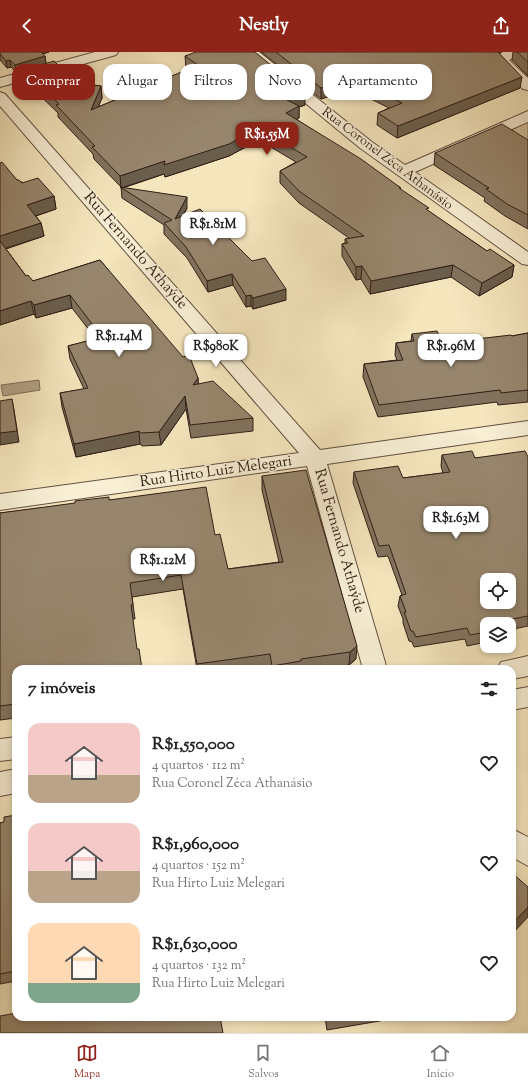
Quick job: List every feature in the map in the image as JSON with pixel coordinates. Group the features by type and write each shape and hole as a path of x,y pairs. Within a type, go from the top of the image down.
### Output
{"street":[{"path":"0,83 111,52"},
{"name":"Rua Coronel Zéca Athanásio","path":"250,52 366,145 528,260"},
{"path":"515,52 500,59 528,86"},
{"name":"Rua Fernando Athaýde","path":"0,97 316,458 374,665"},
{"path":"403,172 528,116"},
{"name":"Rua Hirto Luiz Melegari","path":"0,502 528,428"},
{"path":"516,668 528,666"},
{"path":"516,699 528,697"},
{"path":"0,750 12,748"},
{"path":"0,784 12,782"},
{"path":"516,844 528,853"}],"shaded area":[{"path":"528,121 528,150 503,133"},
{"path":"39,380 40,390 3,396 1,385"}],"building":[{"path":"0,52 41,52 45,56 14,64 10,60 6,61"},
{"path":"196,52 255,52 270,64 255,64 255,100 287,100 299,106 286,113 361,159 401,188 399,188 429,208 426,209 487,251 490,249 514,265 482,283 453,265 371,281 362,266 356,267 342,244 348,243 345,239 364,236 299,191 280,171 307,157 259,128 229,144 164,165 165,161 120,176 92,147 95,146 56,105 59,104 55,100 95,100 95,85 101,86 91,110 115,100 172,100 172,76 180,73 180,100 247,100 247,64 197,64 185,56"},
{"path":"276,52 498,52 522,77 398,126 378,113 402,103 396,100 432,100 432,64 323,64 323,87 321,88 315,83 315,64 291,64"},
{"path":"517,52 528,52 528,62"},
{"path":"54,61 57,64 44,64"},
{"path":"502,124 528,140 528,215 507,204 486,189 489,188 435,153"},
{"path":"2,162 17,180 22,183 38,178 54,196 27,205 41,223 0,236 0,163"},
{"path":"120,187 187,197 175,219 200,209 252,261 265,258 286,289 253,298 251,295 246,296 232,274 207,281 186,247 164,223 172,220"},
{"path":"0,241 26,276 28,275 33,281 100,260 183,357 189,355 198,378 193,385 213,381 253,418 190,425 185,396 159,432 141,433 139,431 74,444 60,393 88,388 68,346 102,337 70,295 34,305 31,301 0,311"},
{"path":"437,331 442,343 528,333 528,390 501,393 500,390 379,405 364,364 403,360 396,343 414,341 412,334"},
{"path":"12,399 17,431 0,433 0,401"},
{"path":"472,451 475,458 525,451 528,457 528,616 516,618 516,617 480,617 480,633 470,635 467,628 416,637 413,631 411,631 404,612 406,612 400,596 406,594 389,545 379,546 354,472 398,466 403,478 450,472 442,455"},
{"path":"306,470 357,646 350,652 301,659 301,661 278,665 272,665 270,654 197,664 181,575 130,583 133,605 131,605 137,649 139,649 141,665 12,665 12,704 0,706 0,513 75,503 75,501 109,497 109,500 206,487 215,535 220,534 228,569 283,562 262,476"},
{"path":"12,816 12,972 0,974 0,823 4,822 4,817"},
{"path":"516,876 528,887 528,907 516,920"},
{"path":"12,1014 12,1021 221,1021 223,1033 0,1033 0,1016"}]}
